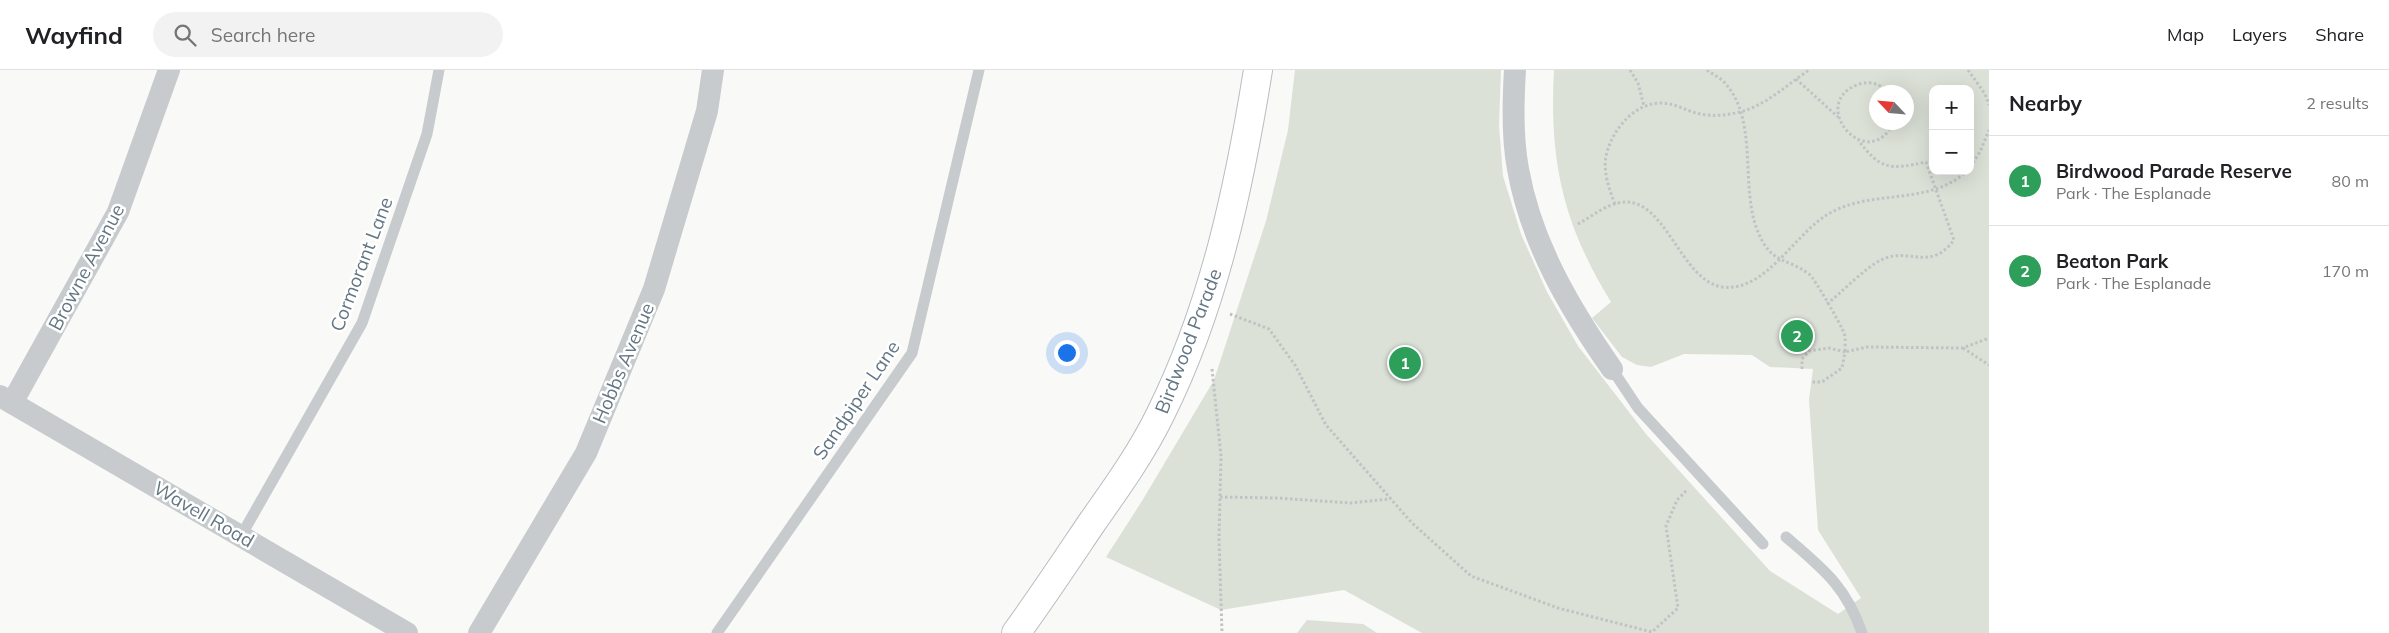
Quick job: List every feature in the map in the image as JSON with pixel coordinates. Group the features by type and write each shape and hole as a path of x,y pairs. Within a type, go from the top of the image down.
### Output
{"street":[{"name":"Browne Avenue","path":"6,399 118,212 168,70"},
{"name":"Hobbs Avenue","path":"479,633 586,453 654,289 707,111 713,70"},
{"name":"Birdwood Parade","path":"1016,633 1129,469 1160,416 1187,353 1221,253 1245,152 1258,70"},
{"path":"1515,70 1514,124 1518,169 1534,227 1557,283 1612,369"},
{"name":"Wavell Road","path":"6,399 241,536 378,625 407,633"}],"lane":[{"name":"Cormorant Lane","path":"241,536 362,323 426,134 439,70"},
{"name":"Sandpiper Lane","path":"717,633 912,353 979,70"},
{"path":"1612,369 1638,408 1763,544"},
{"path":"1786,537 1835,580 1849,601 1862,633"}],"path":[{"path":"1630,70 1638,83 1644,106"},
{"path":"1707,70 1723,82 1739,112 1747,142 1751,209 1758,232 1769,250 1779,260 1810,274 1845,334 1846,352 1842,368 1822,382 1812,382"},
{"path":"1615,204 1608,189 1606,156 1613,138 1625,120 1644,106 1663,103 1712,116 1739,112 1780,92 1809,70"},
{"path":"1968,70 1985,94 1989,105"},
{"path":"1796,79 1839,118"},
{"path":"1827,304 1879,260 1890,256 1920,259 1933,257 1946,250 1954,240 1926,162 1903,167 1886,165 1876,161 1858,140 1849,135 1842,127 1838,108 1848,90 1856,85 1877,85"},
{"path":"1858,140 1876,140 1885,135 1888,130"},
{"path":"1974,161 1989,130"},
{"path":"1578,224 1615,204 1626,202 1645,208 1706,282 1724,287 1746,284 1771,269 1805,231 1830,212 1851,203 1936,190 1951,184 1962,175"},
{"path":"1229,314 1269,329 1294,365 1326,425 1412,522 1471,576 1558,608 1652,632 1678,608 1666,526 1677,500 1702,476"},
{"path":"1802,369 1802,359 1809,352 1829,348 1846,352 1867,348 1963,348 1989,338"},
{"path":"1963,348 1972,356 1989,365"},
{"path":"1210,364 1221,456 1219,539 1222,633"},
{"path":"1220,497 1278,498 1352,503 1391,498"}],"shaded area":[{"path":"1295,70 1501,70 1499,126 1503,176 1521,234 1547,292 1578,346 1646,434 1770,571 1838,614 1861,598 1818,530 1809,400 1813,369 1770,367 1752,355 1684,354 1651,367 1637,365 1622,357 1592,318 1611,302 1581,246 1563,191 1557,163 1554,134 1554,70 1989,70 1989,633 1422,633 1344,590 1221,610 1106,557 1142,501 1214,380 1266,221 1288,130"},
{"path":"1307,620 1363,624 1377,633 1297,633"}],"place":[{"name":"Beaton Park","path":"1797,336"},
{"name":"Birdwood Parade Reserve","path":"1405,363"}]}
